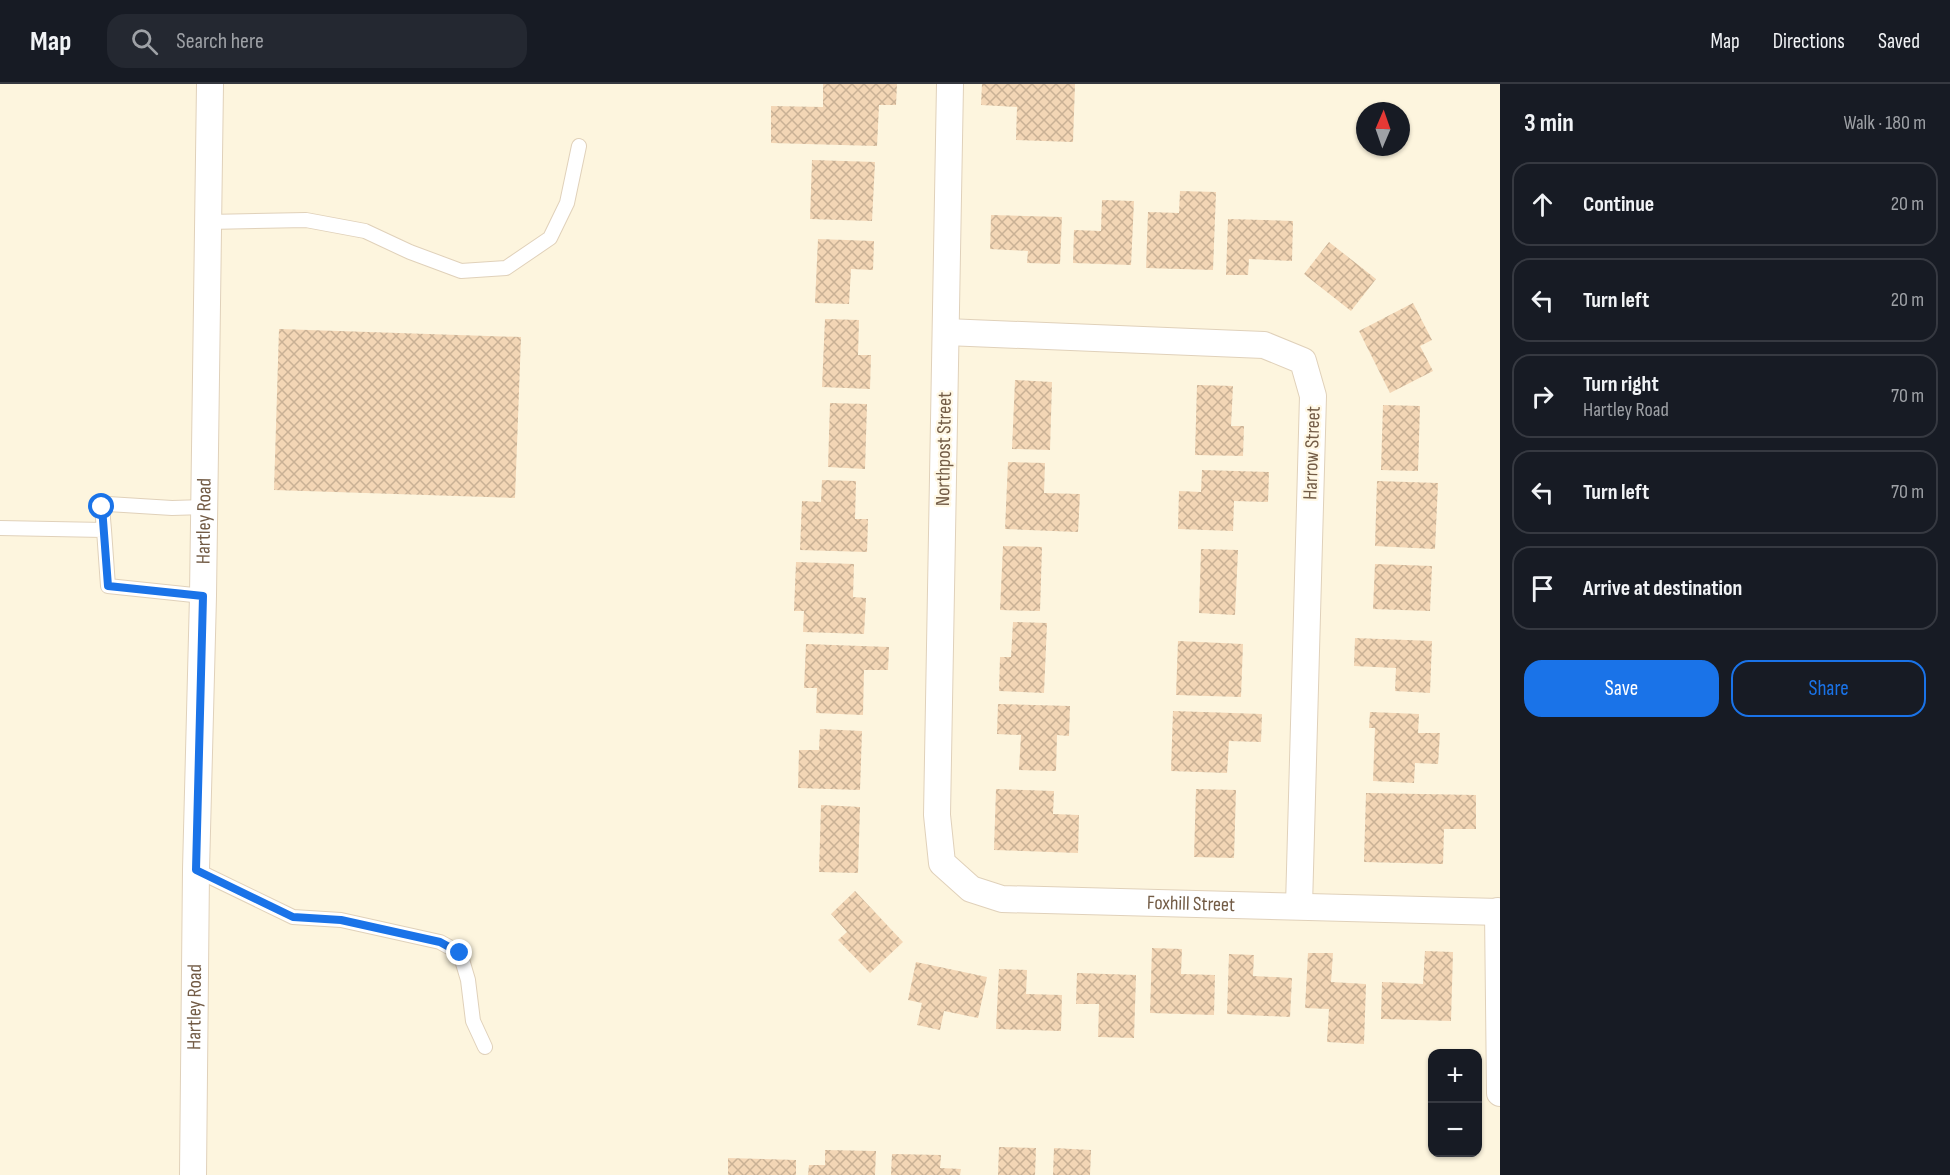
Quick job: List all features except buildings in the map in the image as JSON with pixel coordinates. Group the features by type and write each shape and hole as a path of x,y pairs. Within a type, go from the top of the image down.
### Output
{"street":[{"name":"Hartley Road","path":"193,1175 210,84"},
{"name":"Northpost Street","path":"937,815 950,84"},
{"name":"Harrow Street","path":"946,332 1264,345 1303,361 1313,396 1299,906"},
{"name":"Foxhill Street","path":"937,815 942,863 971,888 1002,899 1499,912"},
{"path":"1499,912 1500,1093"}],"lane":[{"path":"208,222 306,220 365,231 410,252 461,271 506,268 550,238 567,203 579,146"},
{"path":"203,596 108,586 102,507 108,504 172,508 205,507"},
{"path":"0,528 104,530"},
{"path":"196,870 293,917 341,920 440,942 460,953 468,980 473,1021 485,1047"}],"route":[{"path":"102,507 108,586 203,596 196,870 293,917 341,920 440,942 460,953"}]}
